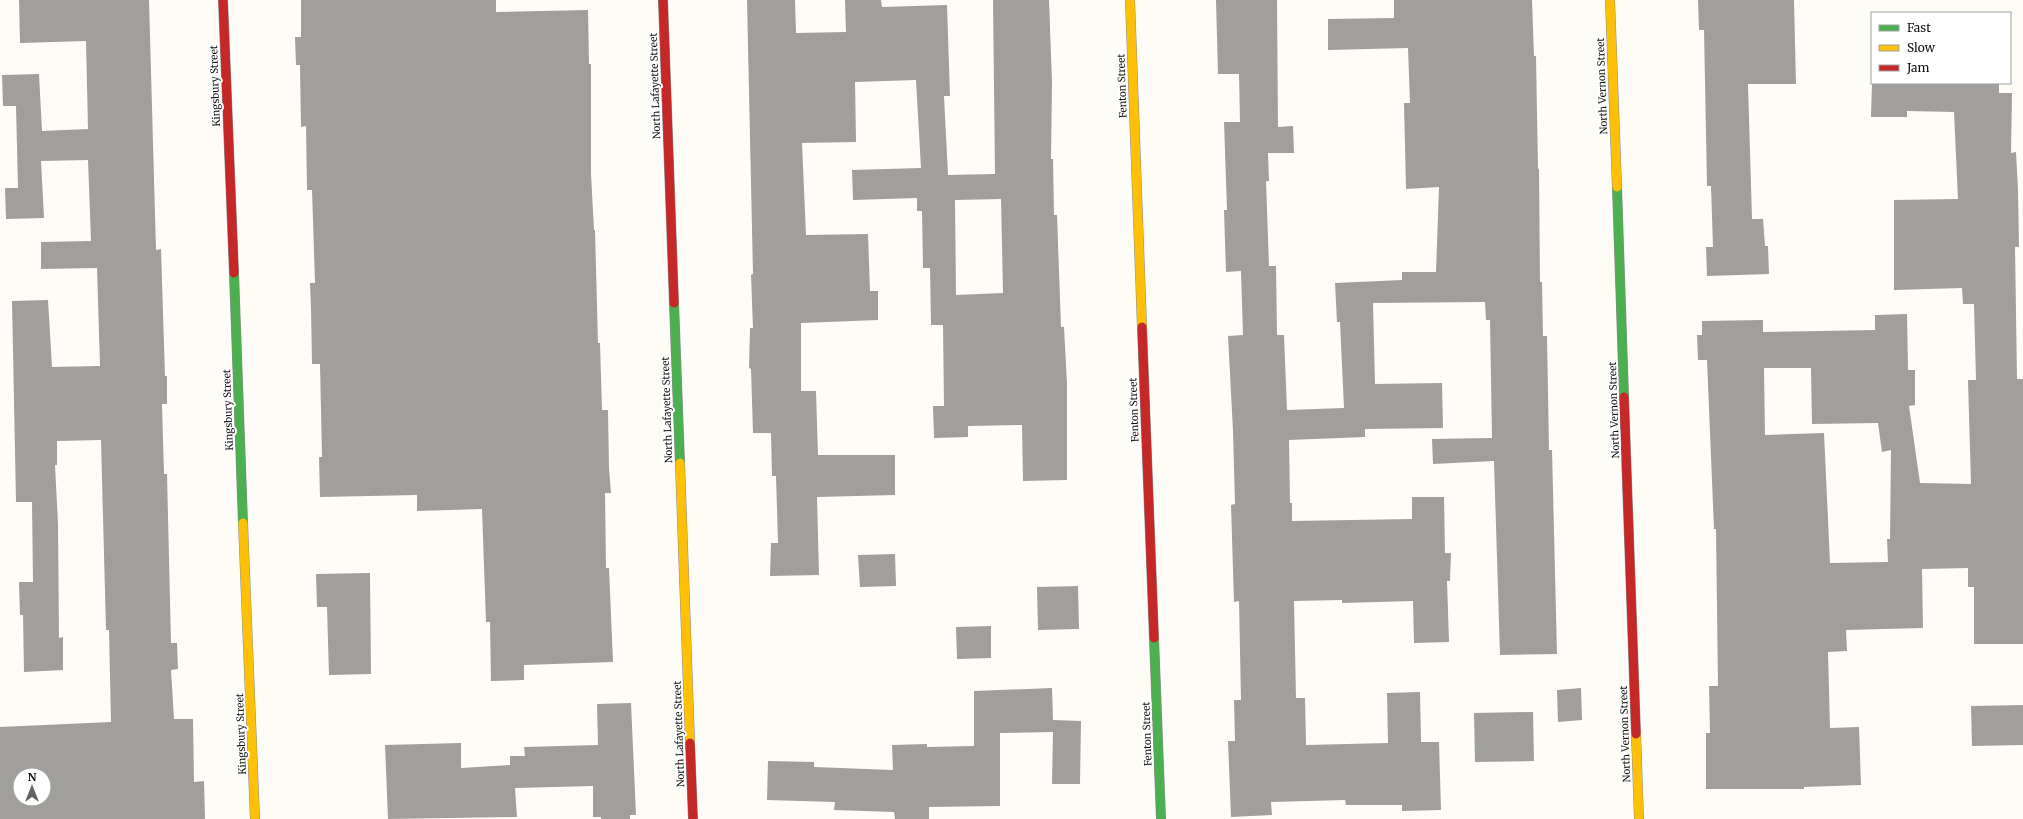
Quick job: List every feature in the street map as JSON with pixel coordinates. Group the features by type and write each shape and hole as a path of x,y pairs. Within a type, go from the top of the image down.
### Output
{"street":[{"name":"Kingsbury Street","path":"223,0 255,819"},
{"name":"North Lafayette Street","path":"663,0 693,819"},
{"name":"Fenton Street","path":"1130,0 1161,819"},
{"name":"North Vernon Street","path":"1610,0 1639,819"}],"building":[{"path":"19,0 149,0 156,250 161,249 165,376 167,376 167,404 162,404 164,474 167,474 171,643 177,643 178,669 171,670 174,719 193,719 194,782 204,781 205,819 0,819 0,727 111,722 109,630 106,630 101,440 57,441 57,465 55,465 58,524 59,638 63,637 63,670 24,672 23,615 20,615 19,582 33,582 32,502 16,502 12,301 48,300 52,367 100,366 97,268 41,269 41,242 91,241 88,160 41,161 44,218 6,219 5,188 18,188 16,106 3,106 2,75 39,74 42,131 88,129 86,41 20,43"},
{"path":"301,0 496,0 496,12 588,10 589,64 591,64 591,174 595,230 598,343 600,343 602,410 608,410 611,493 605,493 606,568 609,568 613,662 524,665 524,680 491,681 490,622 486,622 482,509 417,511 417,495 320,497 319,457 322,457 320,364 312,364 310,283 315,283 312,190 307,190 306,126 301,127 300,65 296,65 295,37 301,37"},
{"path":"747,0 795,0 796,33 846,32 845,0 881,0 882,7 947,5 950,96 944,96 948,175 995,174 993,0 1049,0 1052,82 1051,159 1053,159 1054,215 1057,215 1061,327 1064,327 1067,384 1067,480 1023,481 1022,425 968,426 968,437 934,438 933,406 944,406 943,325 931,325 930,268 923,268 922,211 917,211 917,198 853,200 852,170 921,168 916,80 855,82 856,142 802,143 806,235 868,234 870,291 878,291 878,320 801,323 801,391 816,391 818,455 895,455 895,495 817,497 819,575 770,576 771,543 778,543 776,476 772,476 771,433 753,433 751,369 749,368 750,328 753,328 751,275 753,274","holes":["1001,199 1003,293 956,295 955,200"]},
{"path":"1216,0 1277,0 1278,127 1293,126 1294,153 1268,153 1269,181 1266,181 1269,266 1276,266 1277,335 1284,335 1287,410 1344,408 1340,322 1337,322 1335,283 1402,280 1402,272 1436,272 1439,187 1406,189 1404,103 1410,103 1408,48 1328,50 1328,19 1394,18 1394,0 1532,0 1534,56 1536,56 1540,282 1542,282 1543,336 1547,336 1549,450 1552,450 1557,654 1500,655 1494,461 1433,464 1432,439 1492,438 1490,320 1486,320 1485,302 1373,303 1375,384 1442,383 1443,428 1365,429 1365,437 1289,440 1290,503 1292,503 1292,521 1412,519 1412,497 1444,497 1445,553 1451,553 1450,581 1447,581 1449,642 1414,643 1413,601 1342,603 1342,600 1294,601 1296,698 1305,698 1306,745 1388,743 1387,693 1420,692 1421,742 1439,742 1441,810 1402,811 1402,805 1346,805 1345,800 1271,802 1272,815 1231,817 1228,741 1235,741 1234,700 1241,700 1239,601 1234,602 1231,505 1235,504 1228,336 1243,335 1241,271 1226,272 1224,210 1227,210 1224,122 1240,122 1239,74 1218,74"},
{"path":"1698,0 1794,0 1796,84 1748,84 1752,219 1763,219 1765,246 1768,246 1769,274 1707,276 1706,247 1713,247 1711,186 1707,186 1704,30 1699,30"},
{"path":"1872,84 1999,84 1999,93 2012,93 2011,153 2016,152 2019,247 2015,247 2017,379 2023,379 2023,644 1974,644 1974,587 1968,587 1968,568 1922,569 1923,628 1846,630 1847,651 1828,652 1830,728 1859,727 1861,785 1804,787 1804,789 1706,789 1706,733 1710,733 1709,686 1718,686 1716,529 1714,529 1707,360 1698,360 1697,335 1702,335 1702,321 1763,320 1763,332 1875,330 1875,315 1907,314 1908,370 1915,370 1915,405 1909,406 1920,483 1971,484 1968,380 1976,380 1974,304 1963,304 1962,288 1894,290 1894,200 1958,199 1954,112 1907,111 1907,117 1871,117","holes":["1764,368 1811,368 1812,424 1878,423 1882,452 1891,450 1890,539 1887,539 1888,562 1830,563 1824,433 1765,435"]},
{"path":"895,554 896,586 860,587 858,555"},
{"path":"370,573 371,674 329,675 327,607 317,607 316,574"},
{"path":"1078,586 1079,629 1038,630 1037,587"},
{"path":"991,626 991,658 957,659 956,627"},
{"path":"1052,688 1053,720 1081,721 1080,784 1052,784 1053,732 1000,733 1000,806 929,807 929,819 895,819 894,812 834,810 835,802 767,800 768,761 814,762 814,767 893,770 892,745 927,744 927,747 974,746 974,691"},
{"path":"1581,688 1582,720 1558,722 1557,690"},
{"path":"631,703 636,815 630,815 630,819 601,819 601,817 593,817 593,786 515,788 517,817 388,819 385,745 461,743 461,768 510,765 510,756 525,756 524,747 598,745 597,704"},
{"path":"2023,705 2023,745 1972,746 1971,706"},
{"path":"1533,712 1534,761 1475,762 1474,713"}],"traffic: fast":[{"path":"1617,187 1624,397"},
{"path":"234,273 243,523"},
{"path":"674,303 680,463"},
{"path":"1154,638 1161,819"}],"traffic: slow":[{"path":"1130,0 1142,327"},
{"path":"1610,0 1617,187"},
{"path":"680,463 690,743"},
{"path":"243,523 255,819"},
{"path":"1636,734 1639,819"}],"traffic: jam":[{"path":"223,0 234,273"},
{"path":"663,0 674,303"},
{"path":"1142,327 1154,638"},
{"path":"1624,397 1636,734"},
{"path":"690,743 693,819"}]}
